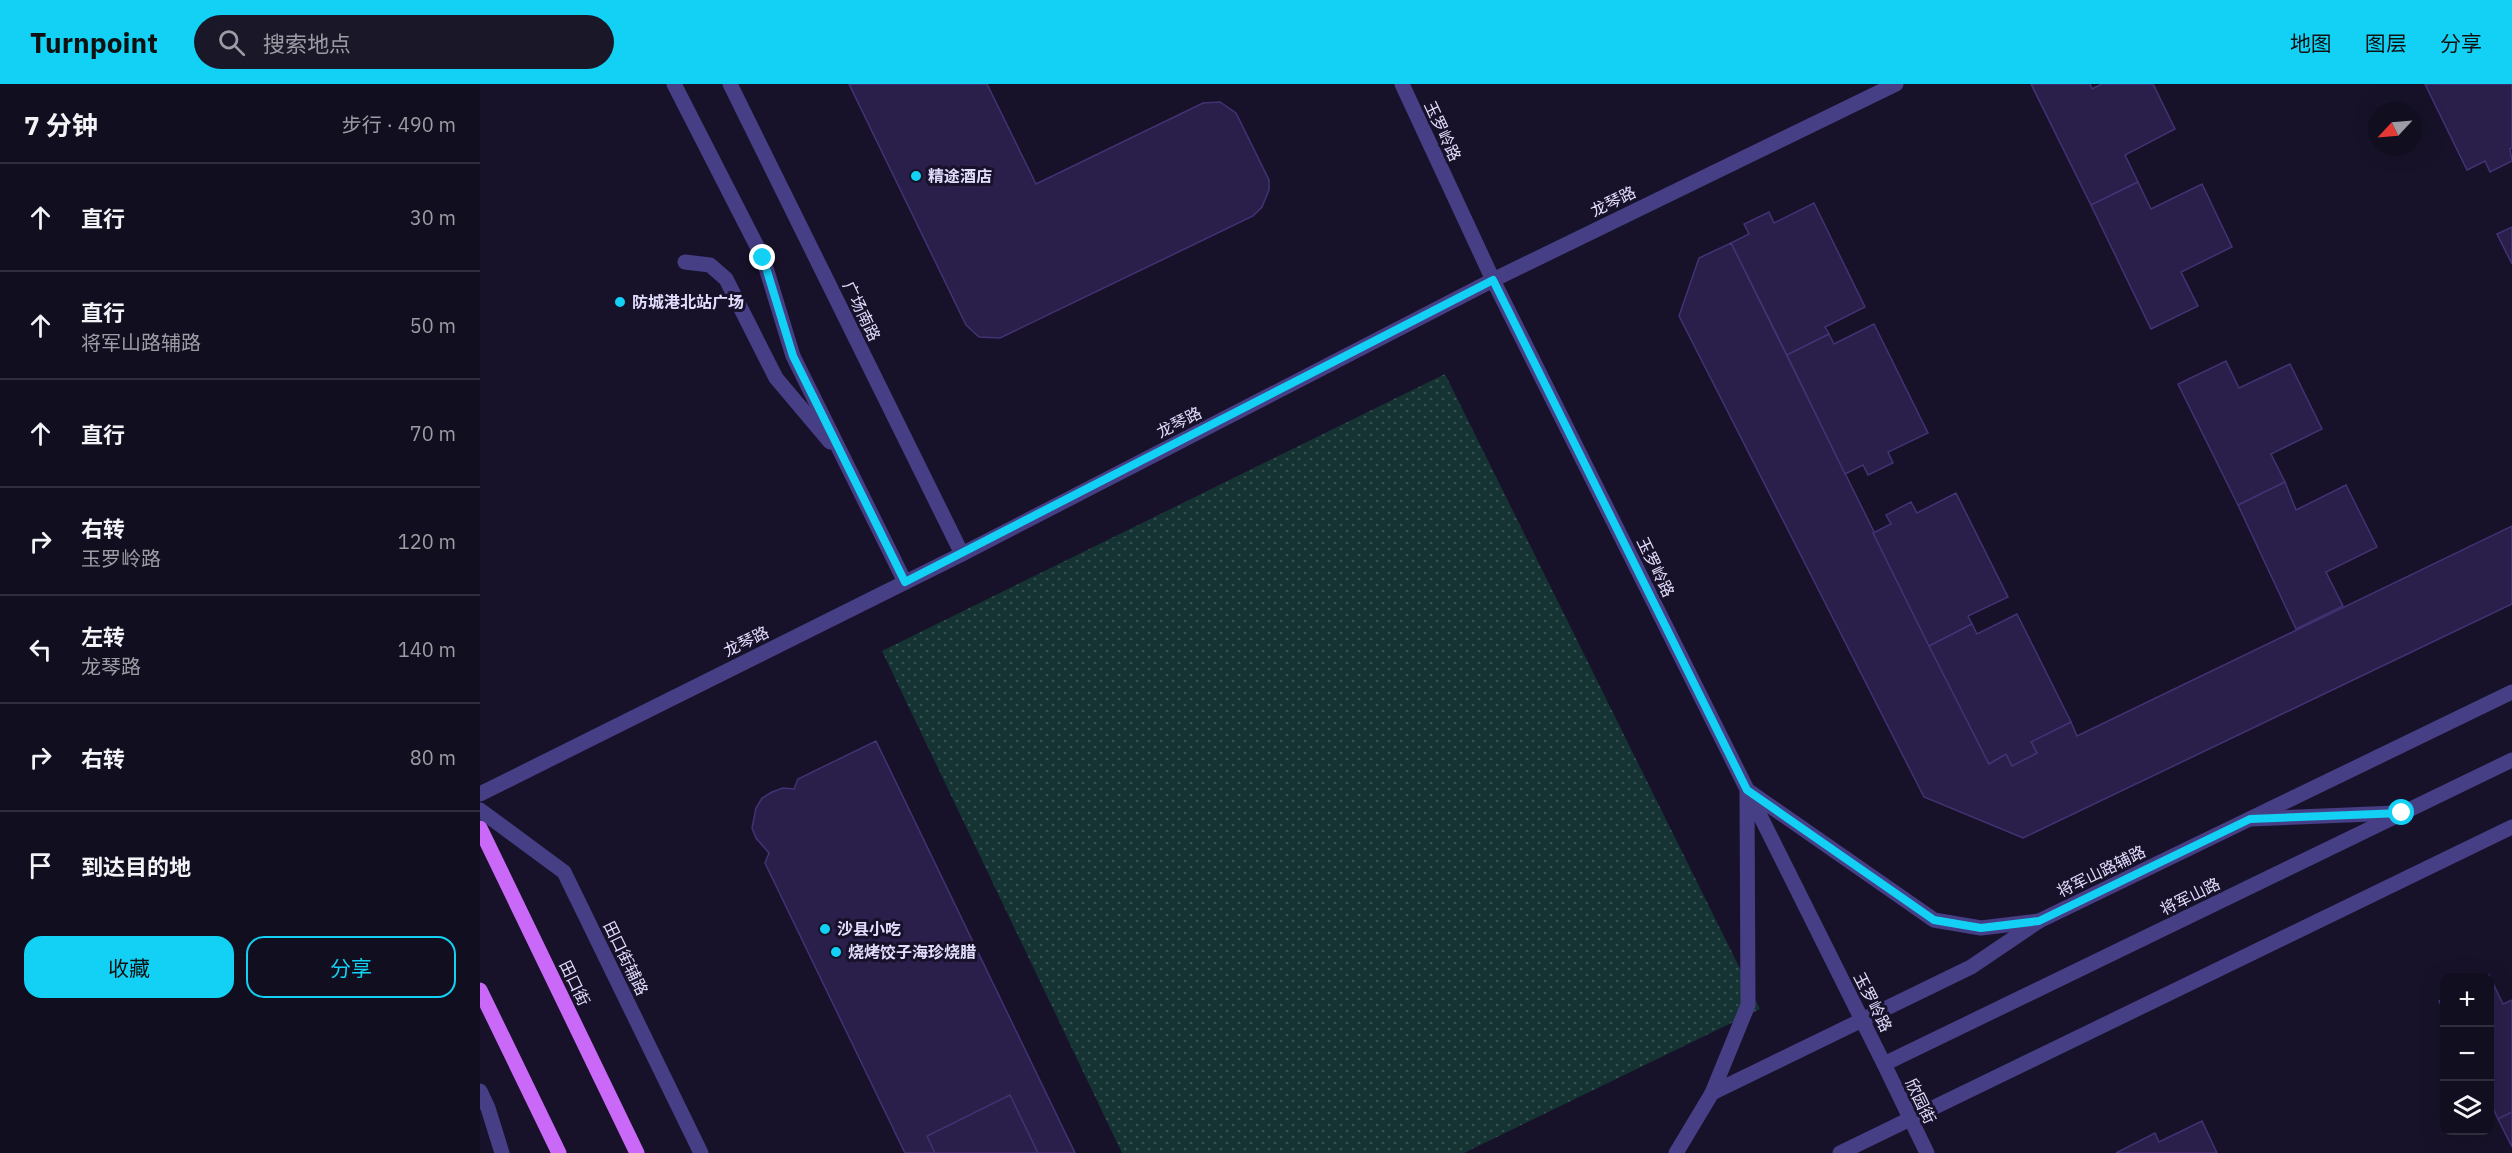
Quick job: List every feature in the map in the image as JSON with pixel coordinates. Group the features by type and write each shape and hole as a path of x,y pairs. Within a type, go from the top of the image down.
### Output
{"main road":[{"name":"田口街","path":"480,828 637,1153"},
{"path":"480,990 559,1153"}],"street":[{"path":"674,84 763,258 793,356 905,582"},
{"name":"广场南路","path":"730,84 962,554"},
{"name":"玉罗岭路","path":"1402,84 1493,280 1884,1064"},
{"name":"龙琴路","path":"480,794 962,554 1493,280 1896,84"},
{"path":"685,262 710,264 726,279 776,378 847,463"},
{"name":"将军山路辅路","path":"1712,1093 1971,967 2039,921 2512,692"},
{"name":"将军山路","path":"1884,1064 2512,760"},
{"path":"1747,790 1934,920 1981,928 2039,921"},
{"path":"1676,1153 1712,1093 1748,1005 1747,790"},
{"name":"田口街辅路","path":"480,810 564,872 701,1153"},
{"path":"2250,819 2402,813"},
{"path":"1840,1153 2512,827"},
{"name":"欣园街","path":"1884,1064 1927,1153"},
{"path":"480,1091 488,1107 502,1153"}],"green space":[{"path":"1445,374 1760,1009 1464,1153 1122,1153 882,651"}],"building":[{"path":"849,84 987,84 1036,184 1203,103 1220,102 1236,113 1269,180 1269,190 1262,207 1253,216 1000,338 979,337 966,325"},
{"path":"2031,84 2090,84 2092,89 2102,84 2153,84 2175,129 2125,155 2138,182 2091,205"},
{"path":"2425,84 2512,84 2512,148 2510,149 2512,161 2490,172 2485,161 2467,170"},
{"path":"2138,182 2151,209 2202,184 2232,247 2181,272 2198,306 2151,329 2091,205"},
{"path":"1814,203 1865,307 1825,327 1829,334 1787,355 1731,243 1749,234 1744,224 1769,212 1774,223"},
{"path":"2512,227 2512,264 2497,234"},
{"path":"1731,243 1989,764 2006,754 2012,766 2037,753 2031,742 2071,722 2077,736 2512,526 2512,604 2023,838 1924,797 1679,316 1699,258"},
{"path":"1874,324 1928,433 1888,452 1893,463 1868,475 1863,465 1845,474 1787,355 1829,334 1834,344"},
{"path":"2226,361 2239,388 2290,364 2322,429 2271,454 2285,482 2238,505 2178,384"},
{"path":"2285,482 2296,510 2346,485 2377,547 2326,572 2343,606 2296,629 2238,505"},
{"path":"1956,493 2008,597 1968,616 1972,624 1929,646 1873,533 1891,524 1886,515 1911,502 1917,513"},
{"path":"2017,614 2071,722 2031,742 2037,753 2012,766 2006,754 1989,764 1929,646 1972,624 1977,634"},
{"path":"876,741 1075,1153 905,1153 765,863 769,853 756,838 752,828 756,808 762,798 783,788 794,789 798,779"},
{"path":"2494,985 2503,1004 2512,1000 2512,1112 2498,1119 2494,1110"},
{"path":"1010,1095 1038,1153 935,1153 927,1136"},
{"path":"2512,1112 2512,1147 2498,1119"},
{"path":"2202,1121 2217,1153 2116,1153 2155,1133 2159,1142"}],"place":[{"name":"精途酒店","path":"916,176"},
{"name":"防城港北站广场","path":"620,302"},
{"name":"沙县小吃","path":"825,929"},
{"name":"烧烤饺子海珍烧腊","path":"836,952"}],"route":[{"path":"763,258 793,356 905,582 1493,280 1747,790 1934,920 1981,928 2039,921 2250,819 2402,813"}]}
